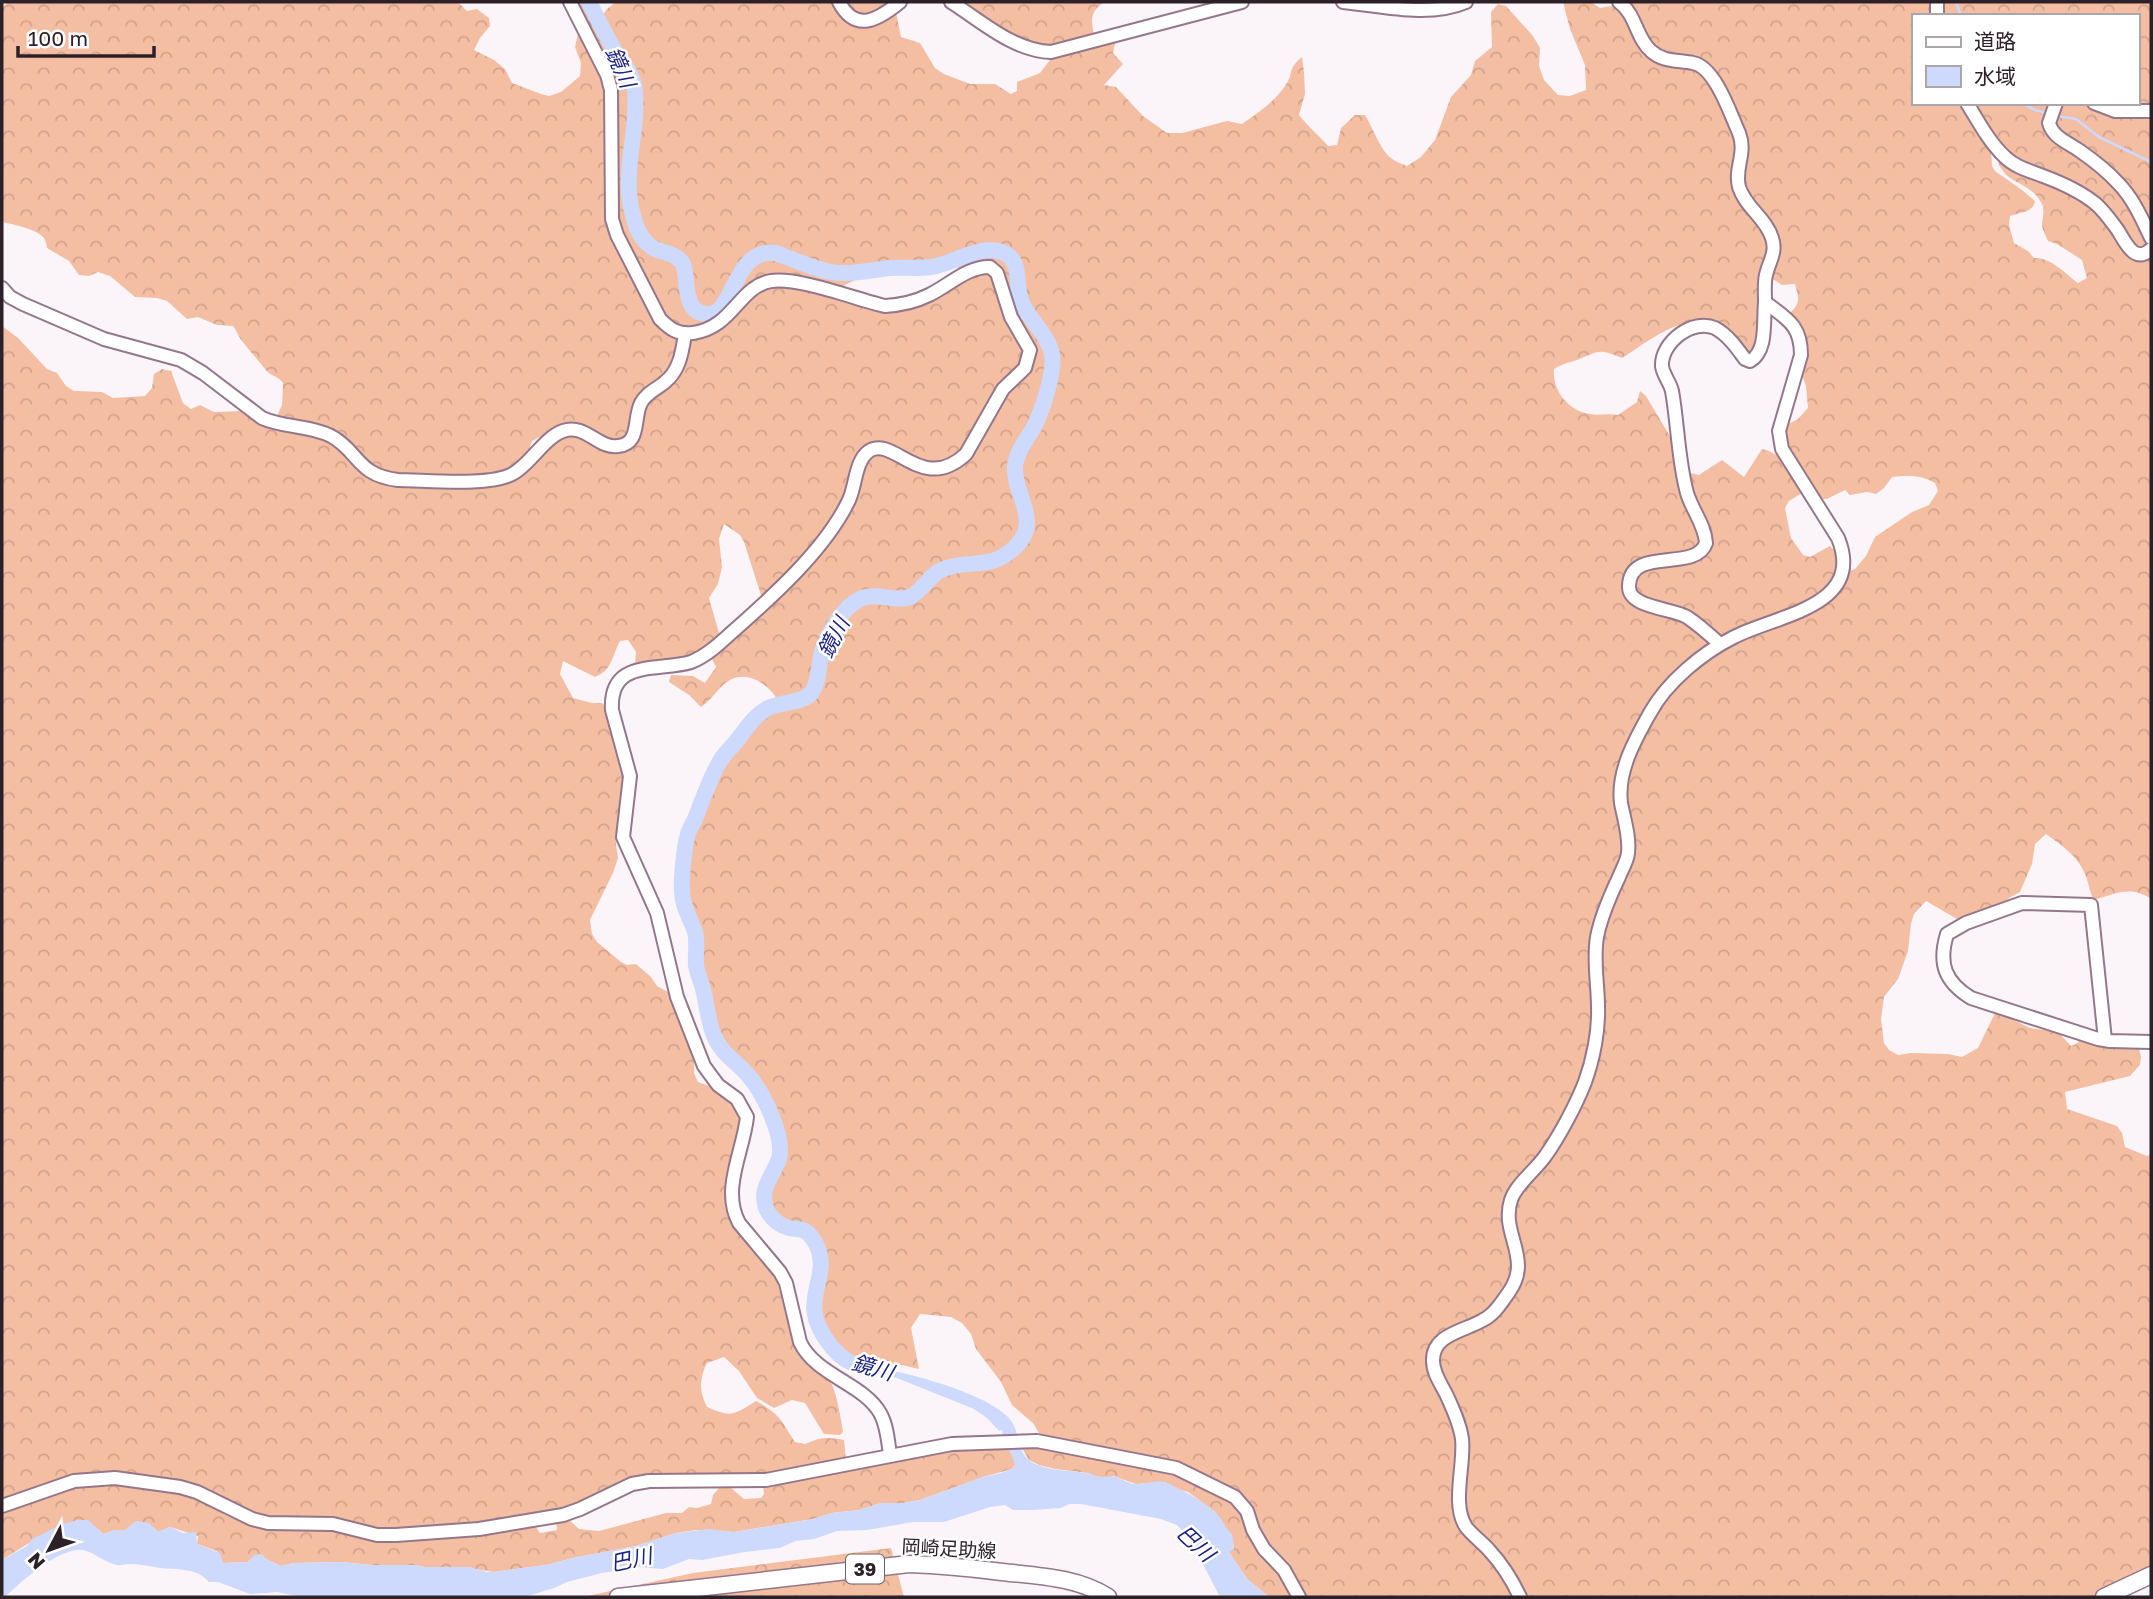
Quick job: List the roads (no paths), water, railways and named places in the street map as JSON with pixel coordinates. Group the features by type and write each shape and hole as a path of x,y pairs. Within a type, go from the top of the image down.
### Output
{"main road":[{"name":"岡崎足助線","path":"618,1597 909,1564 1050,1576 1108,1597"},
{"path":"2104,1597 2151,1574"}],"street":[{"path":"570,2 602,64 611,90 611,207 617,235 660,319 668,327 685,334 708,330 716,326 751,291 766,282 785,280 878,304 898,305 921,299 976,269 990,267 998,273 1011,317 1030,350 1025,368 1003,389 966,454 959,460 935,470 883,448 867,452 860,463 849,499 826,536 794,574 753,614 700,658 674,666 632,670 620,681 611,700 630,776 623,837 657,913 677,997 704,1066 718,1085 737,1099 747,1117 732,1182 731,1205 734,1214 738,1223 780,1272 786,1283 804,1351 829,1373 870,1400 879,1410 885,1422 890,1455"},
{"path":"839,2 847,14 855,19 869,21 885,14 900,2"},
{"path":"951,2 1015,43 1041,52 1051,52 1242,2"},
{"path":"1343,2 1420,10 1447,9 1466,2"},
{"path":"1619,2 1629,11 1642,40 1656,55 1695,63 1708,71 1743,142 1738,179 1740,190 1769,231 1774,246 1773,258 1766,272 1762,345 1753,360 1746,360 1721,332 1702,325 1687,331 1666,347 1662,370 1672,392 1686,491 1706,543 1701,552 1691,557 1653,561 1643,566 1634,573 1629,584 1630,593 1637,600 1685,616 1720,644"},
{"path":"1968,105 2005,158 2072,188 2096,205 2134,254 2141,255 2151,249"},
{"path":"2055,105 2049,123 2058,137 2118,182 2133,202 2151,238"},
{"path":"2099,105 2115,111 2151,111"},
{"path":"2,288 10,297 23,304 104,339 181,360 203,373 262,418 272,423 316,429 336,439 367,470 388,479 398,480 487,480 505,477 524,465 554,436 572,429 581,430 607,445 623,445 635,434 642,401 674,373 681,356 685,334"},
{"path":"1520,1597 1502,1566 1467,1527 1462,1517 1462,1438 1435,1373 1434,1353 1436,1346 1447,1336 1486,1319 1515,1282 1519,1266 1509,1213 1512,1197 1552,1147 1584,1083 1590,1065 1598,1008 1598,933 1604,911 1628,854 1621,802 1624,768 1649,715 1661,696 1684,673 1720,644 1818,602 1835,588 1843,569 1843,549 1838,538 1779,441 1779,431 1801,355 1801,343 1792,324 1765,302"},
{"path":"2105,1040 2091,905 2022,903 1966,923 1947,934 1944,965 1946,976 1962,993 1983,1003 2105,1040 2151,1042"},
{"path":"2,1506 74,1481 116,1478 197,1492 253,1519 268,1523 332,1524 377,1535 423,1534 479,1530 563,1515 632,1484 649,1481 766,1480 952,1444 1037,1440 1176,1468 1235,1497 1247,1511 1253,1530 1264,1549 1284,1570 1299,1597"}],"water":[{"name":"巴川","path":"859,1364 938,1383 995,1407 1012,1422 1024,1454 1039,1466 1101,1477 1116,1477 1133,1484 1163,1482 1186,1493 1217,1514 1232,1534 1234,1549 1229,1552 1247,1579 1269,1597 1220,1597 1192,1543 1177,1525 1161,1519 1069,1504 1061,1508 1034,1510 1013,1510 1005,1505 990,1507 944,1522 913,1522 867,1530 837,1531 814,1539 795,1541 780,1548 702,1560 689,1559 663,1569 638,1567 602,1573 524,1597 302,1597 277,1592 250,1594 218,1582 209,1582 192,1572 136,1564 117,1565 92,1553 77,1550 48,1562 2,1597 2,1560 27,1546 32,1539 77,1520 88,1520 103,1534 125,1530 136,1521 149,1523 158,1532 170,1527 183,1533 196,1532 197,1544 220,1553 223,1563 248,1562 254,1555 262,1554 281,1566 293,1563 341,1562 470,1567 494,1572 546,1565 636,1546 676,1533 709,1529 734,1532 859,1510 881,1503 920,1500 1015,1466 1002,1430 999,1431 974,1409 897,1378 858,1369 855,1366"}],"waterway":[{"name":"鏡川","path":"589,2 629,72 634,86 635,118 629,194 635,223 651,246 681,261 690,301 698,312 715,312 723,305 742,271 750,261 761,254 776,253 825,271 845,273 931,267 976,252 995,251 1004,253 1013,261 1023,305 1046,339 1052,355 1052,372 1044,402 1015,465 1027,525 1018,544 1008,553 990,562 952,566 941,570 910,597 866,597 848,608 836,622 824,645 812,692 804,699 772,706 761,712 722,758 689,830 685,847 682,897 695,932 697,968 709,1020 718,1044 748,1075 760,1092 779,1139 779,1159 765,1190 766,1209 773,1219 783,1226 805,1231 816,1244 821,1269 814,1303 820,1330 840,1356 873,1369"},
{"path":"1956,2 1960,14"},
{"path":"2025,105 2047,113"},
{"path":"2057,116 2076,119 2099,137 2151,162"}]}
